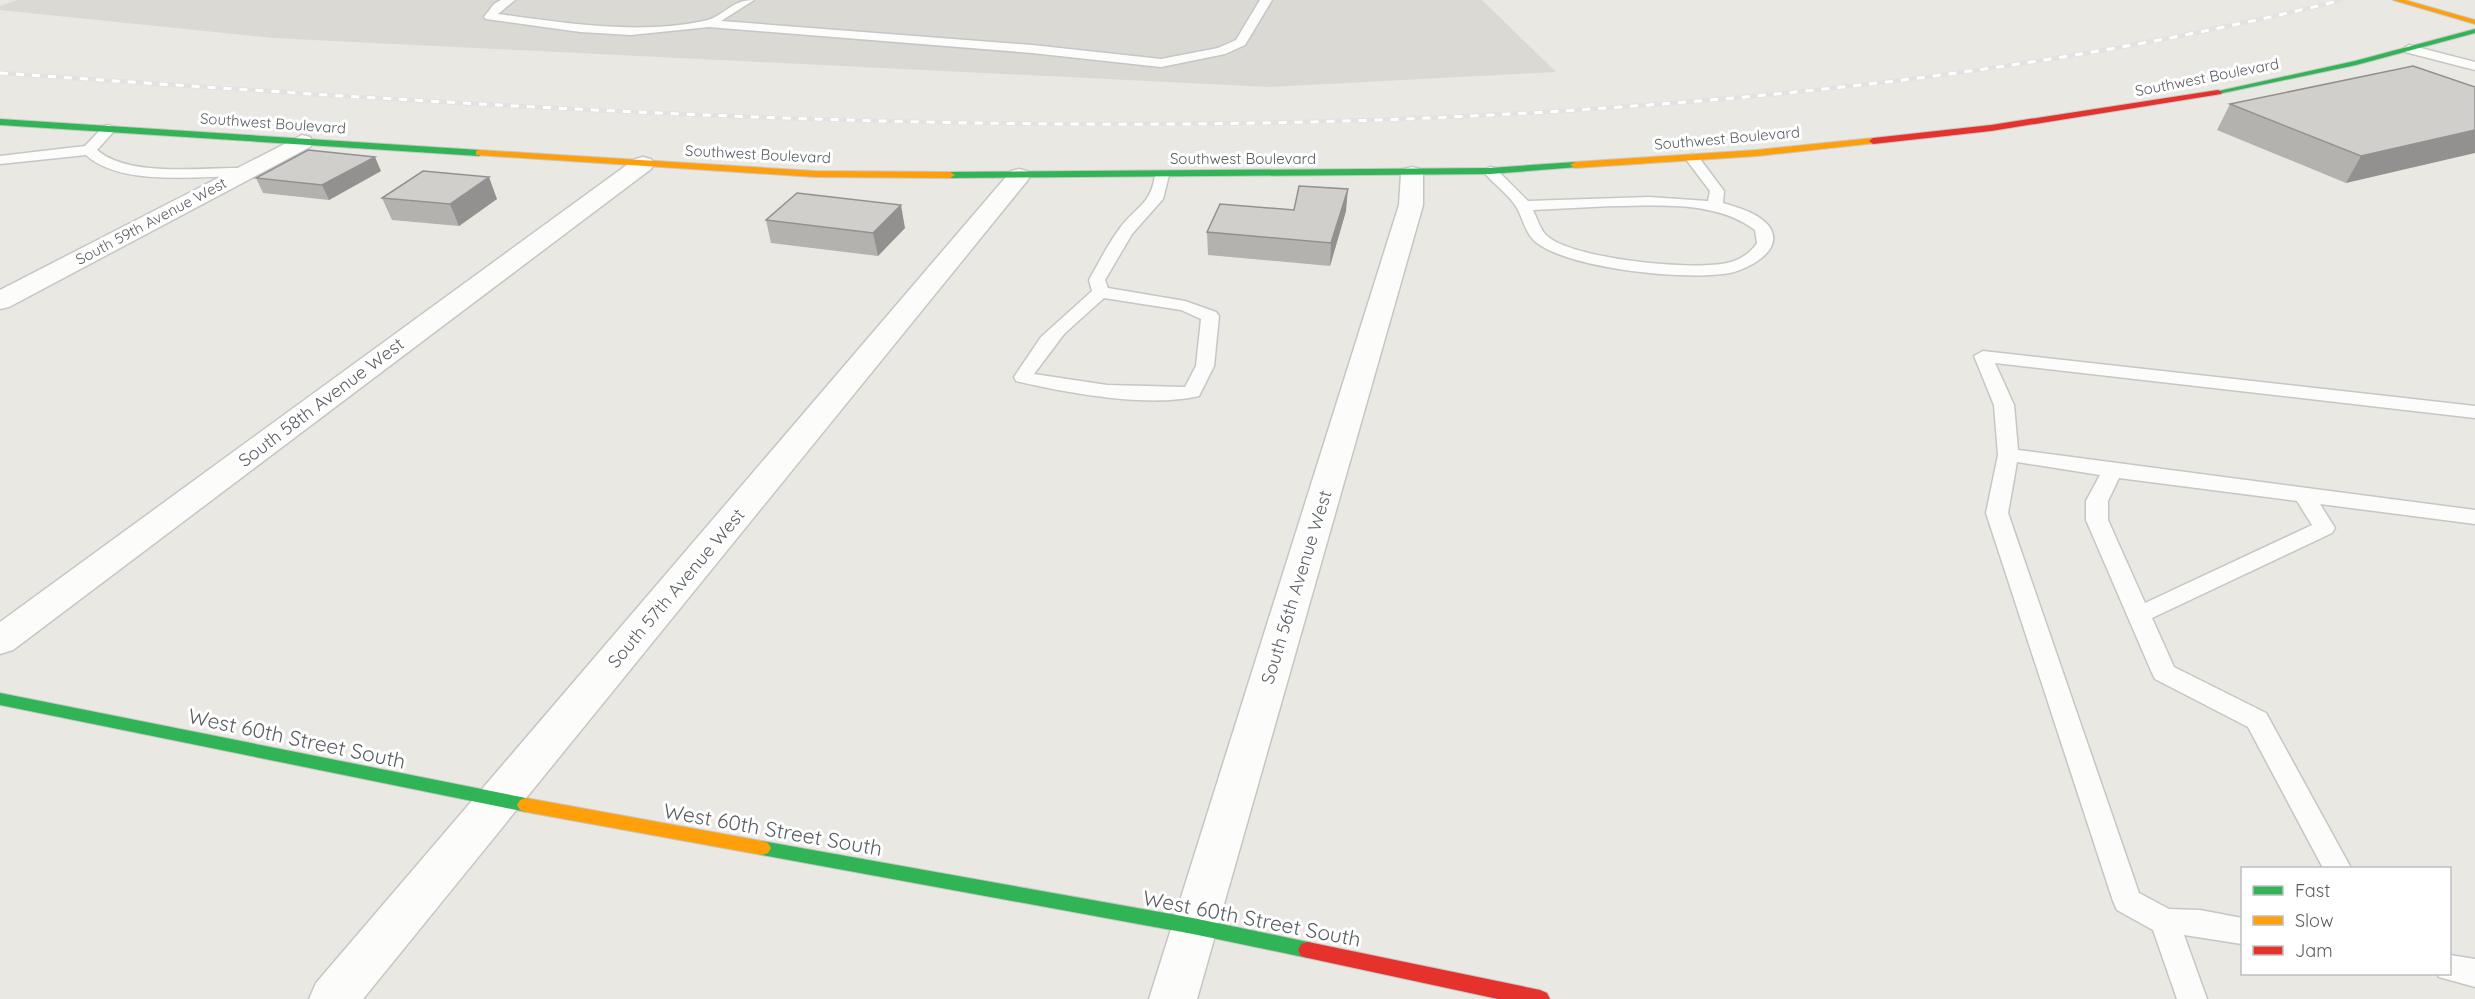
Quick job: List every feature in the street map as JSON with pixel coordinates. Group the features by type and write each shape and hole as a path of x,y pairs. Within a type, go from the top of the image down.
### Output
{"street":[{"path":"2397,0 2475,22"},
{"path":"2425,0 2475,12"},
{"name":"Southwest Boulevard","path":"0,122 815,174 1019,177 1412,174 1692,158 1863,143 2116,110 2251,86 2475,31"},
{"name":"South 59th Avenue West","path":"0,301 302,142"},
{"name":"South 58th Avenue West","path":"0,640 643,164"},
{"name":"South 56th Avenue West","path":"1173,999 1193,926 1411,205 1412,174"},
{"name":"South 57th Avenue West","path":"333,999 1019,177"},
{"name":"West 60th Street South","path":"0,699 499,800 1193,926 1540,999"}],"lane":[{"path":"509,0 498,6 490,17 580,28 632,31 709,24 1032,49 1161,63 1221,51 1241,42 1266,0"},
{"path":"709,24 748,0"},
{"path":"2409,49 2474,65"},
{"path":"0,160 89,150 109,129"},
{"path":"89,150 94,158 122,168 244,172"},
{"path":"1692,158 1717,190 1715,206"},
{"path":"1490,171 1522,206 1541,239 1568,251 1622,263 1703,271 1730,268 1749,259 1761,251 1766,241 1765,232 1758,223 1735,210 1715,206 1669,201 1522,206"},
{"path":"1101,292 1097,280 1116,244 1132,223 1152,208 1160,190 1161,175"},
{"path":"1101,292 1185,306 1210,316 1204,366 1192,392 1157,395 1058,384 1023,376 1031,362 1075,312 1101,292"},
{"path":"2241,931 2200,923 2165,922 2127,901 1997,513 2008,455 2004,405 1983,356 2475,412"},
{"path":"2008,455 2306,498 2475,517"},
{"path":"2112,471 2097,501 2097,520 2164,673 2257,720 2336,867"},
{"path":"2139,615 2324,528 2306,498"},
{"path":"2165,922 2192,999"},
{"path":"2451,968 2475,973"}],"shaded area":[{"path":"17,0 1482,0 1556,72 1269,87 273,38 0,10 0,6"}],"building":[{"path":"2413,66 2475,87 2475,130 2361,156 2230,104"},
{"path":"308,150 375,157 322,185 256,178"},
{"path":"423,171 489,177 450,204 382,198"},
{"path":"1299,186 1348,189 1331,243 1207,232 1220,204 1294,210"},
{"path":"797,193 901,205 873,233 766,220"}],"railway":[{"path":"0,73 401,99 803,119 1204,124 1405,119 1699,101 1884,82 1977,70 2160,40 2342,0"}],"traffic: fast":[{"path":"2218,92 2356,63 2475,31"},
{"path":"0,122 479,153"},
{"path":"950,175 1490,171 1575,165"},
{"path":"0,699 526,805"},
{"path":"762,848 1193,926 1308,950"}],"traffic: slow":[{"path":"2397,0 2475,22"},
{"path":"1575,165 1757,153 1873,141"},
{"path":"479,153 815,174 950,175"},
{"path":"526,805 762,848"}],"traffic: jam":[{"path":"1873,141 1991,128 2218,92"},
{"path":"1308,950 1540,999"}]}
